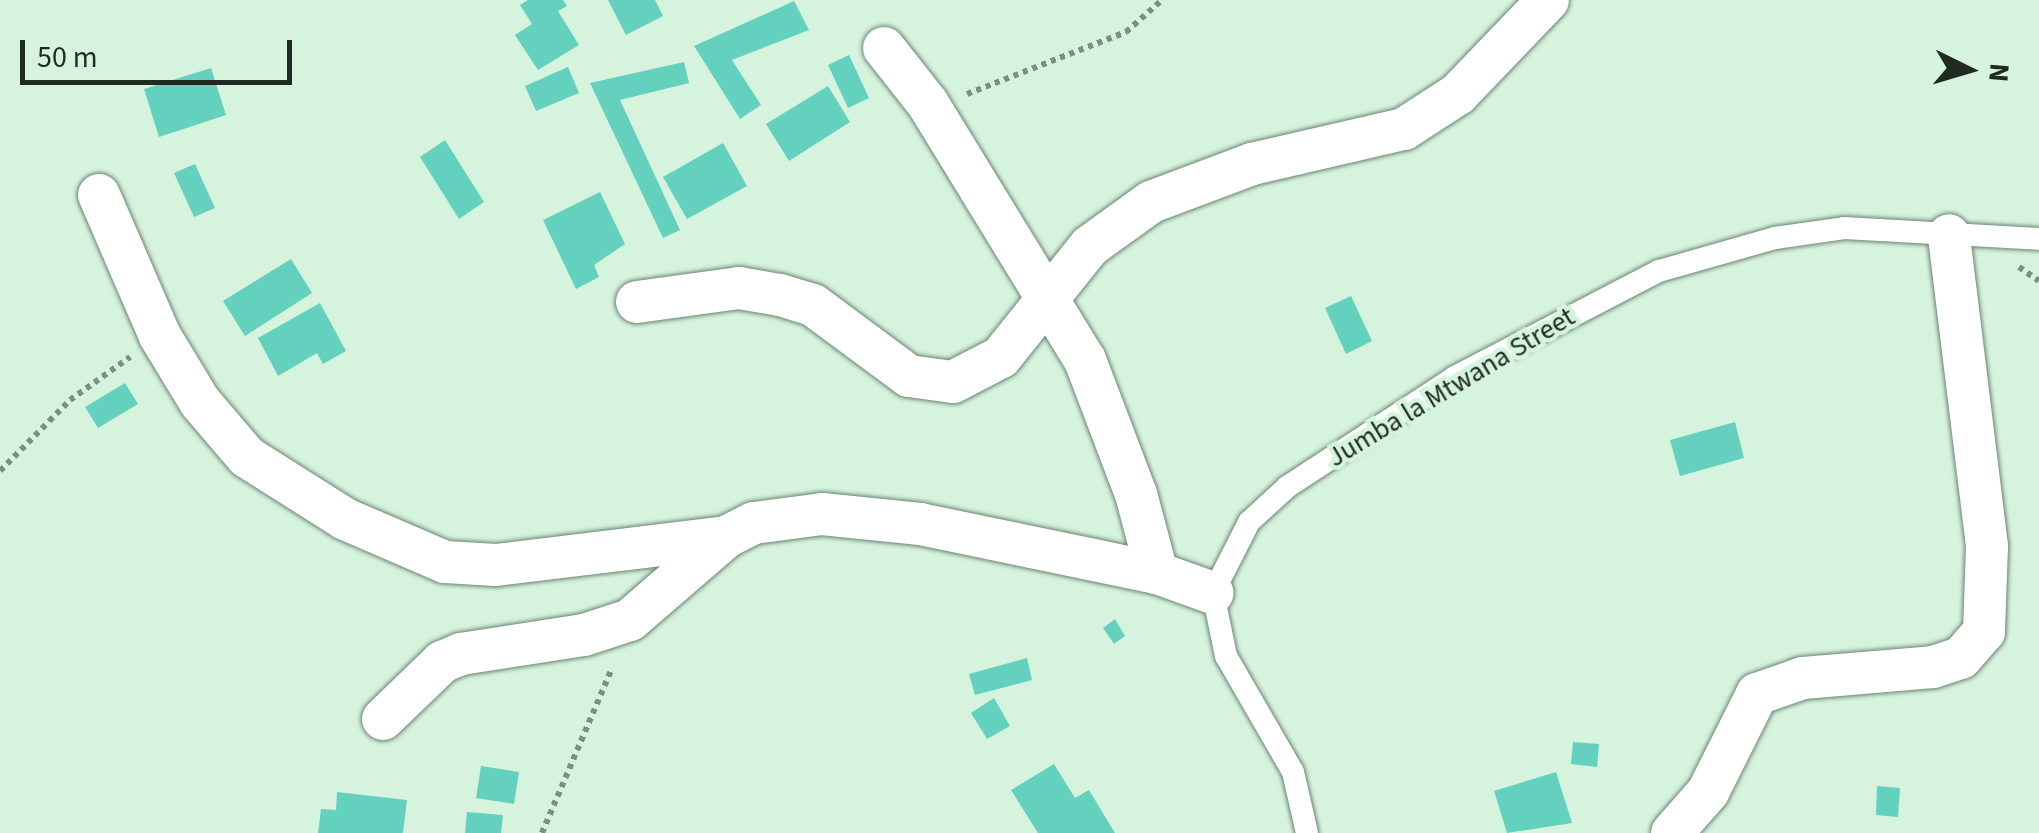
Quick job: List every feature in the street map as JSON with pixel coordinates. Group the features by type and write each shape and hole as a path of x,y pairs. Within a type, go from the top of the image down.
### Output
{"street":[{"path":"637,302 739,288 780,295 813,305 910,376 930,384 953,382 990,365 1052,298 1090,246 1151,202 1252,164 1375,138 1432,114 1548,0"},
{"path":"884,48 1052,298 1111,422 1157,573"},
{"path":"99,195 160,336 200,402 247,456 345,519 446,562 536,563 726,538"},
{"path":"1672,833 1708,792 1757,694 1803,678 1933,667 1961,658 1984,632 1987,546 1949,235"},
{"path":"383,719 442,662 461,654 584,635 630,620 726,538 754,524 822,514 920,524 1157,573 1213,593"}],"lane":[{"name":"Jumba la Mtwana Street","path":"1213,593 1249,522 1287,487 1561,317 1659,271 1774,238 1844,228 2039,239"},
{"path":"1213,593 1226,656 1293,772 1307,833"}],"path":[{"path":"936,122 991,80 1046,66 1126,32 1162,0"},
{"path":"0,471 70,400 160,336"},
{"path":"542,833 630,620"}],"building":[{"path":"528,0 563,0 567,6 558,11 579,45 538,70 515,35 532,24 520,5"},
{"path":"608,0 655,0 663,16 626,35"},
{"path":"794,1 809,30 732,60 761,105 740,119 694,46"},
{"path":"849,55 869,98 848,108 828,65"},
{"path":"684,62 689,83 620,100 680,230 663,238 590,83"},
{"path":"568,67 579,93 536,111 525,86"},
{"path":"211,68 226,115 159,137 144,89"},
{"path":"828,86 850,122 789,161 766,124"},
{"path":"445,140 484,202 459,219 420,157"},
{"path":"723,143 747,186 687,219 663,177"},
{"path":"195,164 215,208 194,217 174,173"},
{"path":"600,192 625,244 594,265 599,277 576,289 543,220"},
{"path":"291,259 312,293 245,336 223,301"},
{"path":"1351,296 1372,341 1346,354 1325,308"},
{"path":"320,303 346,351 323,364 317,353 278,376 258,338"},
{"path":"125,383 138,404 98,428 85,407"},
{"path":"1735,422 1744,458 1680,476 1670,440"},
{"path":"1115,619 1125,636 1114,644 1103,628"},
{"path":"1027,658 1032,680 975,695 969,674"},
{"path":"994,698 1010,726 987,739 971,713"},
{"path":"1573,742 1599,744 1597,767 1571,764"},
{"path":"1054,764 1075,798 1089,790 1115,833 1038,833 1011,790"},
{"path":"481,766 519,772 514,804 476,798"},
{"path":"1556,772 1572,823 1507,833 1494,791"},
{"path":"1877,786 1900,788 1898,817 1876,815"},
{"path":"337,792 407,800 403,833 318,833 321,809 336,810"},
{"path":"467,812 503,815 501,833 465,833"}]}
